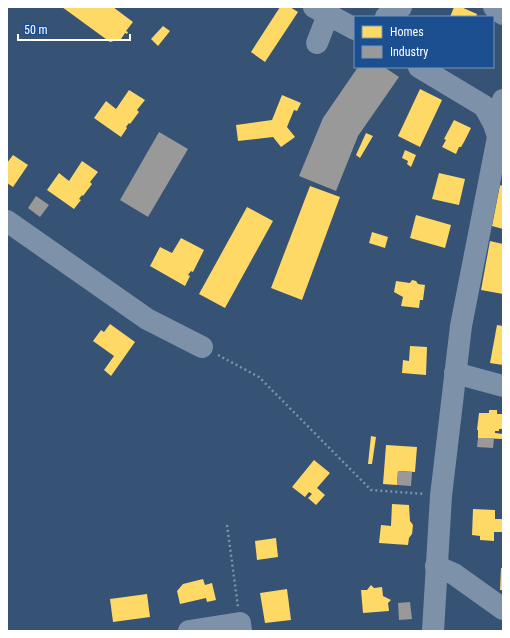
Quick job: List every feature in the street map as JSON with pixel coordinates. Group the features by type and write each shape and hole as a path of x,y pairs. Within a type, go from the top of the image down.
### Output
{"street":[{"path":"388,16 401,7"},
{"path":"494,7 503,14"},
{"path":"317,43 321,11 354,28"},
{"path":"422,68 484,106 494,124 498,137 461,326 441,496 432,631"},
{"path":"494,124 503,100"},
{"path":"7,221 147,320 202,347"},
{"path":"455,373 503,386"},
{"path":"436,566 454,574 503,609"},
{"path":"189,631 241,627"}],"path":[{"path":"202,347 259,377 370,490 441,496"},
{"path":"227,525 241,627"}],"building: Homes":[{"path":"62,7 113,7 133,22 126,31 128,32 127,34 125,33 121,39 110,42"},
{"path":"280,7 290,7 298,12 265,62 251,52"},
{"path":"454,7 461,7 477,14 476,16 450,16"},
{"path":"163,26 170,31 158,46 151,39"},
{"path":"420,89 442,100 420,147 398,136"},
{"path":"129,90 145,100 137,110 139,112 126,127 127,128 121,137 94,118 106,101 116,109"},
{"path":"282,95 301,103 297,111 294,110 287,127 295,137 281,147 273,137 238,141 236,125 272,120"},
{"path":"454,120 471,128 456,154 442,147 446,140 444,139"},
{"path":"366,133 373,136 360,158 356,155"},
{"path":"405,150 416,155 411,167 407,164 408,161 402,158"},
{"path":"13,155 28,165 13,187 7,183 7,163"},
{"path":"82,161 98,172 90,182 92,184 79,199 81,200 74,209 47,190 59,173 69,181"},
{"path":"439,173 465,179 459,205 432,199"},
{"path":"500,185 503,186 503,229 492,226"},
{"path":"310,186 340,197 302,300 271,288"},
{"path":"247,207 273,221 225,308 199,294"},
{"path":"416,215 451,225 445,248 410,238"},
{"path":"372,232 388,237 385,248 369,243"},
{"path":"181,238 204,250 193,272 191,271 188,275 190,276 185,286 150,266 160,247 172,253"},
{"path":"490,241 503,244 503,294 481,290"},
{"path":"412,280 416,281 418,284 425,285 423,300 420,300 419,308 401,306 403,297 394,292 396,281 410,283"},
{"path":"110,324 135,342 111,376 104,370 114,356 93,341 101,330 104,332"},
{"path":"497,325 503,326 503,365 490,363"},
{"path":"410,346 427,347 426,375 402,373 403,360 409,361"},
{"path":"489,410 497,410 497,414 503,414 503,429 495,431 495,433 503,434 503,439 478,438 477,430 479,413 489,413"},
{"path":"371,436 376,437 372,464 368,464"},
{"path":"386,445 417,447 415,472 398,471 397,485 383,484"},
{"path":"314,460 330,473 317,488 325,495 316,505 308,498 312,494 309,492 305,497 292,487"},
{"path":"392,504 409,505 410,521 413,525 412,534 409,538 408,545 379,543 381,525 391,526"},
{"path":"473,509 495,510 495,519 503,519 503,532 494,532 494,541 480,540 480,536 472,535"},
{"path":"276,538 278,557 257,560 255,541"},
{"path":"501,568 503,568 503,590 500,590"},
{"path":"203,579 205,585 212,583 216,600 207,602 206,598 180,604 177,591 183,584"},
{"path":"371,585 374,588 382,587 383,596 391,600 388,603 389,611 363,613 361,590 367,590"},
{"path":"287,589 291,620 265,623 260,593"},
{"path":"147,594 150,617 113,622 110,599"}],"building: Industry":[{"path":"357,68 386,68 399,77 358,136 336,191 299,176 323,118"},
{"path":"159,132 188,149 148,217 120,200"},
{"path":"36,196 49,205 40,217 28,208"},
{"path":"478,438 494,438 493,448 477,447"},
{"path":"398,471 412,472 411,486 397,485"},
{"path":"410,602 412,619 399,620 398,603"}]}
